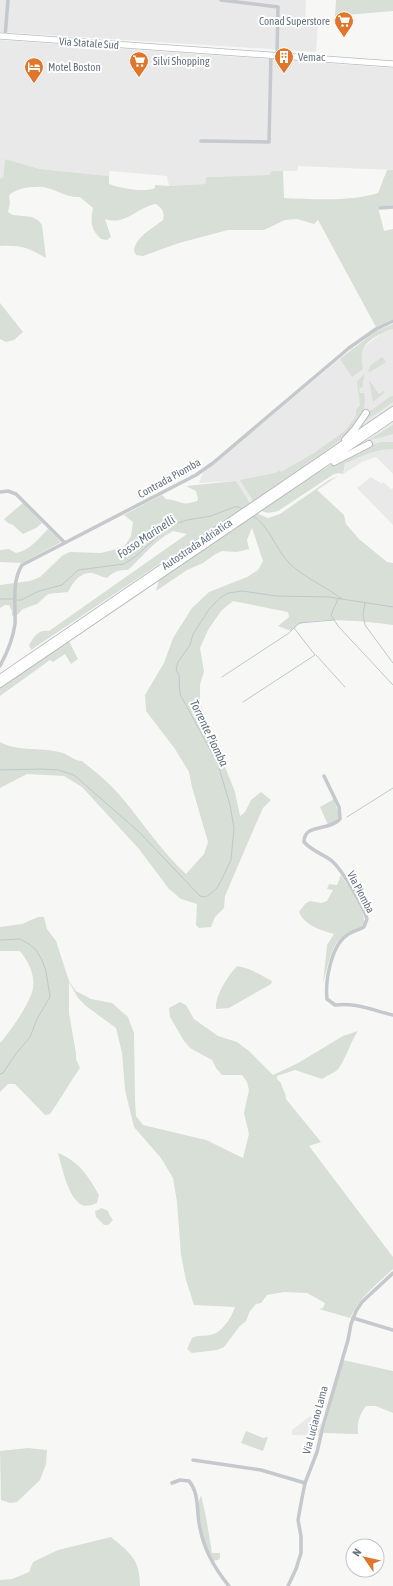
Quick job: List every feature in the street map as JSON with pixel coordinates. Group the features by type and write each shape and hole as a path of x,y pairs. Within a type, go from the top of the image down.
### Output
{"highway":[{"name":"Autostrada Adriatica","path":"0,684 197,547 266,497 393,410"},
{"path":"322,459 324,454 349,436 366,413"},
{"name":"Autostrada Adriatica","path":"0,678 278,495 393,417"},
{"path":"311,473 319,472 345,455 369,444"}],"main road":[{"name":"Via Statale Sud","path":"3,37 393,64"}],"street":[{"path":"3,37 8,0"},
{"path":"201,141 269,142 278,7 221,0"},
{"path":"380,208 393,207"},
{"name":"Contrada Piomba","path":"0,666 7,651 15,626 16,576 22,565 196,475 213,463 349,348 376,329 393,321"},
{"path":"0,492 8,491 16,494 64,542"},
{"path":"0,657 7,651"},
{"name":"Via Piomba","path":"324,776 339,807 340,819 334,825 308,832 304,837 304,842 309,848 333,862 344,876 367,920 364,927 348,934 336,945 326,990 327,999 335,1005 345,1003 393,1015"},
{"name":"Via Luciano Lama","path":"288,1586 296,1569 301,1553 301,1536 298,1520 305,1483 317,1452 353,1318 356,1311 369,1294 393,1273"},
{"path":"353,1318 393,1330"},
{"path":"192,1460 261,1470 305,1483"},
{"path":"172,1484 180,1480 189,1481 193,1486 197,1495 197,1513 203,1545 217,1571 229,1586"}],"shaded area":[{"path":"0,0 306,0 305,23 318,24 316,52 0,32"},
{"path":"336,0 393,0 393,11 335,16"},
{"path":"0,40 393,68 393,170 298,166 297,171 273,171 269,175 206,177 205,184 169,186 167,176 110,171 109,176 40,169 5,159 3,179 0,179"},
{"path":"5,159 40,169 109,176 109,184 139,190 155,188 155,185 169,186 205,184 206,177 269,175 272,171 283,171 284,198 307,199 355,198 378,193 387,170 393,170 393,205 378,207 384,231 393,229 393,319 376,327 318,220 314,224 297,219 285,220 264,230 228,230 179,243 143,256 136,255 134,251 135,246 145,233 163,220 164,215 160,207 156,204 119,220 105,219 111,237 107,240 101,239 93,229 93,208 80,197 67,195 43,187 32,187 21,189 9,196 10,203 8,212 13,215 32,217 38,220 42,225 46,258 24,248 0,246 0,179 3,178"},
{"path":"0,303 23,332 14,340 6,342 0,339"},
{"path":"393,324 393,329 377,336 366,344 362,355 363,369 352,377 340,359 376,331"},
{"path":"393,329 393,407 250,503 236,481 199,483 203,473 353,348 364,347 383,332"},
{"path":"382,357 386,362 368,372 370,366"},
{"path":"364,374 363,387 359,388 360,393 364,393 364,409 349,434 253,501 240,480 275,473 280,470 281,472 314,453 346,430 356,416 356,410 360,405 357,382"},
{"path":"369,380 379,394 383,391 385,392 373,402"},
{"path":"393,396 393,402 358,426 365,415"},
{"path":"393,422 393,474 376,457 362,462 343,474 349,452"},
{"path":"393,425 393,434 367,441"},
{"path":"381,442 393,442 393,449 374,452 345,464 343,474 334,474 278,511 269,513 260,510 313,473 319,472 354,451"},
{"path":"338,476 317,490 344,515 346,524 359,539 387,562 393,563 393,625 372,622 330,620 306,622 298,625 291,631 278,626 289,617 288,612 233,601 221,611 208,630 200,648 204,671 200,685 200,703 235,792 240,816 245,812 251,800 261,792 271,800 263,808 255,826 225,896 224,908 215,917 211,927 199,928 196,925 197,904 181,899 169,889 139,849 82,787 64,776 27,774 0,788 0,742 14,747 62,753 76,760 82,761 104,779 131,808 161,847 186,874 204,854 208,842 189,772 175,749 146,711 145,695 164,663 173,638 192,608 209,592 247,577 258,570 263,561 252,528 247,540 249,549 237,552 222,551 203,563 187,570 156,591 159,580 256,513 268,518 280,514 329,480"},
{"path":"371,477 382,484 383,482 391,489 393,488 393,525 357,488"},
{"path":"236,481 250,503 31,650 29,645 37,634 42,631 49,631 187,534 173,531 155,544 128,570 117,571 107,578 92,573 83,574 74,582 68,592 48,594 37,604 23,609 17,615 12,616 12,611 9,605 5,605 0,608 0,585 30,581 40,577 63,555 70,552 101,553 124,547 131,536 133,522 124,515 162,495 166,499 184,503 197,501 196,491 186,486"},
{"path":"23,503 42,523 36,528 23,534 4,519"},
{"path":"48,529 61,542 22,563 0,562 0,550 9,549 16,553 21,552 34,544"},
{"path":"69,641 78,659 71,664 65,654 53,662 50,660 0,696 0,687"},
{"path":"334,799 339,816 336,821 328,825 320,807"},
{"path":"341,875 360,905 363,912 364,925 341,937 330,956 323,984 327,945 334,934 309,924 299,912 305,904 310,901 321,903 327,901 333,890 327,889 329,884 337,885"},
{"path":"38,917 44,917 47,929 56,941 69,981 76,991 91,999 112,1003 128,1017 134,1033 136,1116 143,1125 206,1140 243,1158 249,1134 244,1113 249,1090 247,1082 242,1075 222,1075 212,1060 190,1048 184,1041 170,1017 169,1008 180,1002 186,1005 194,1019 218,1036 237,1042 249,1051 273,1075 298,1063 343,1036 358,1031 342,1064 333,1073 322,1079 295,1070 277,1076 286,1099 321,1142 309,1146 393,1257 393,1269 363,1298 350,1318 319,1309 323,1308 325,1303 307,1293 284,1292 267,1295 261,1303 256,1304 250,1311 246,1321 240,1326 224,1347 217,1350 192,1353 187,1349 192,1338 211,1335 218,1332 230,1318 235,1307 194,1305 186,1280 181,1255 177,1202 173,1178 161,1158 134,1127 125,1090 122,1053 116,1028 86,1006 78,998 69,982 69,1013 76,1059 80,1068 50,1114 45,1115 15,1084 8,1084 0,1092 0,1043 24,1009 33,988 33,978 26,959 20,951 0,951 0,927 22,924"},
{"path":"237,966 260,974 272,981 271,984 229,1008 216,1009 220,992 226,980"},
{"path":"58,1153 78,1165 83,1170 99,1195 97,1203 86,1206 82,1205 73,1196 66,1182"},
{"path":"102,1208 108,1211 113,1220 108,1225 104,1225 96,1217 95,1211"},
{"path":"343,1360 393,1371 393,1413 376,1406 366,1406 359,1419 358,1434 323,1433"},
{"path":"310,1416 321,1424 320,1436 292,1435 292,1430"},
{"path":"246,1431 263,1438 268,1437 263,1451 241,1443"},
{"path":"28,1448 47,1450 46,1464 40,1480 17,1502 10,1503 1,1500 0,1451"},
{"path":"201,1495 212,1553 220,1553 220,1558 218,1560 213,1561 204,1544 198,1504"},
{"path":"111,1537 133,1557 140,1577 140,1586 0,1586 0,1580 12,1579 29,1572 33,1562 58,1550"}],"waterway":[{"name":"Fosso Marinelli","path":"17,600 21,600 39,591 62,585 78,570 124,564 136,556 166,529 175,524 187,520 211,516 234,507 243,509"},
{"name":"Fosso Marinelli","path":"252,515 268,531 280,552 290,564 302,574 342,599"},
{"name":"Torrente Piomba","path":"0,770 58,770 74,775 139,832 200,896 205,897 217,888 231,860 234,828 230,805 218,764 180,694 179,675 176,670 178,662 190,645 193,634 210,608 220,598 228,593 242,591 276,596 329,597 393,607"},
{"name":"Fosso Marinelli","path":"0,599 13,599"},
{"path":"338,599 331,615 338,626 393,685"},
{"path":"365,603 363,615 365,625 393,663"},
{"path":"243,702 315,655 294,628 299,623 334,620"},
{"path":"222,677 289,633 294,628"},
{"path":"316,655 345,687"},
{"path":"347,817 393,788"},
{"name":"Torrente Piomba","path":"0,940 20,939 36,950 46,971 50,997 37,1019 30,1037 15,1055 3,1073 0,1074"}],"place":[{"name":"Conad Superstore","path":"344,38"},
{"name":"Vemac","path":"284,74"},
{"name":"Silvi Shopping","path":"139,78"},
{"name":"Motel Boston","path":"34,84"}]}
